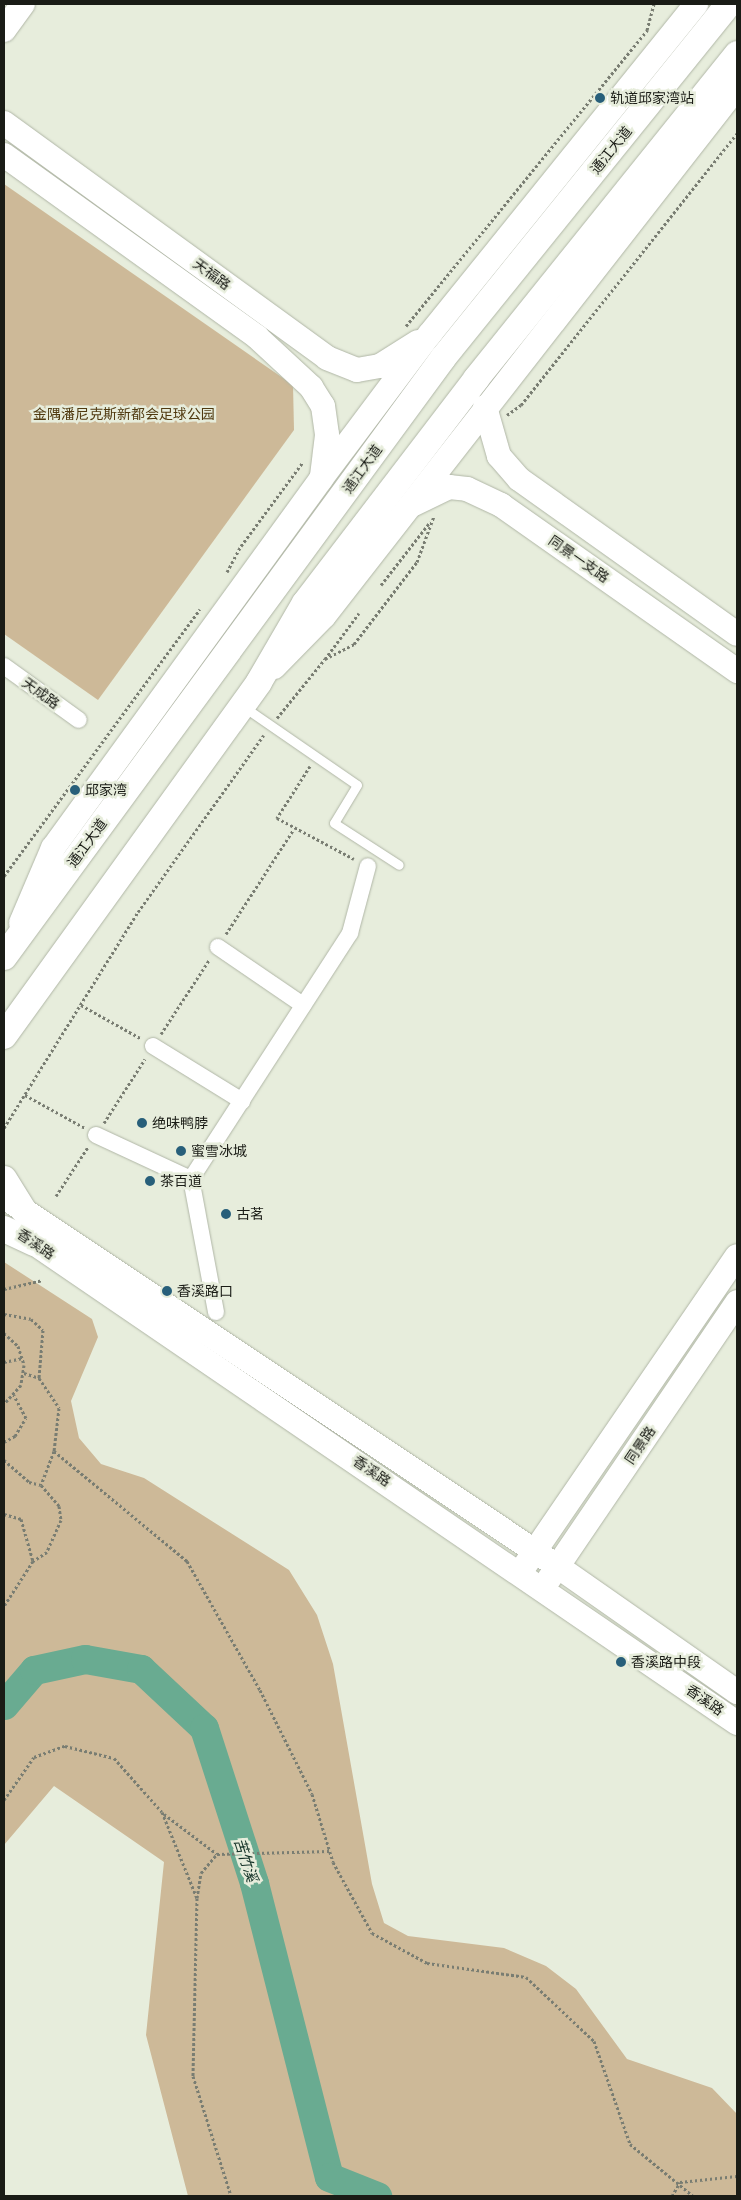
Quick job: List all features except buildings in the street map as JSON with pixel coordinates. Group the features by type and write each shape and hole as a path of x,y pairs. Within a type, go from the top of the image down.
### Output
{"main road":[{"name":"通江大道","path":"8,952 443,358 729,4"},
{"path":"4,1036 259,682 304,603 476,379 737,54"},
{"path":"4,1179 10,1210"},
{"path":"4,1228 34,1243"}],"street":[{"path":"4,30 23,4"},
{"name":"通江大道","path":"8,952 54,848 321,479 430,334 696,4"},
{"path":"259,682 324,616 410,506 486,418 737,87"},
{"name":"天福路","path":"4,123 327,358 357,370 380,366 430,334"},
{"name":"天福路","path":"4,156 257,337 311,387 323,406 327,435 321,479"},
{"path":"486,418 499,456 519,480 737,634"},
{"path":"410,506 449,487"},
{"name":"同景一支路","path":"449,487 467,489 501,504 737,671"},
{"name":"天成路","path":"4,666 78,720"},
{"path":"216,1312 191,1179 350,933 368,866"},
{"path":"218,946 303,1005"},
{"path":"153,1046 242,1101"},
{"path":"96,1135 191,1179"},
{"name":"香溪路","path":"10,1210 34,1243 544,1587 737,1723"},
{"name":"香溪路","path":"10,1210 535,1551 737,1692"},
{"path":"521,1572 737,1256"},
{"name":"同景路","path":"544,1587 737,1302"}],"lane":[{"path":"242,706 357,785 334,822 399,865"}],"path":[{"path":"486,418 521,405 737,133"},
{"path":"324,659 354,644 417,562 432,520 449,487"},
{"path":"381,585 432,520"},
{"path":"4,1128 138,912 271,726 359,613"},
{"path":"316,757 277,818 294,829 368,866"},
{"path":"56,1196 294,829"},
{"path":"81,1005 153,1046"},
{"path":"25,1095 96,1135"},
{"path":"4,1289 42,1280"},
{"path":"4,1314 30,1319 43,1330 39,1378"},
{"path":"4,1333 23,1358 24,1373 14,1395 4,1404"},
{"path":"4,1362 23,1358"},
{"path":"24,1373 39,1378 59,1408 54,1451 41,1485"},
{"path":"4,1442 14,1436 26,1418 14,1395"},
{"path":"54,1451 187,1561 307,1785 329,1851 372,1933 427,1963 526,1977 594,2041 630,2144 680,2182 693,2196"},
{"path":"4,1460 29,1482 41,1485 59,1506 61,1520 48,1552 33,1561 4,1606"},
{"path":"4,1514 20,1519 33,1561"},
{"path":"4,1800 34,1757 65,1746 114,1758 162,1812 217,1854 305,1854 329,1851"},
{"path":"162,1812 197,1898"},
{"path":"217,1854 201,1873 197,1898 193,2076 231,2196"},
{"path":"680,2182 737,2176"},
{"path":"672,2196 680,2182"}],"green space":[{"name":"金隅潘尼克斯新都会足球公园","path":"4,184 293,385 294,430 98,700 4,634"},
{"path":"4,1262 92,1319 98,1337 71,1401 79,1438 101,1464 144,1478 289,1570 317,1615 333,1664 372,1884 384,1923 408,1936 504,1948 546,1966 576,1989 627,2059 712,2088 737,2114 737,2196 188,2196 146,2035 164,1862 54,1786 4,1845"}],"waterway":[{"name":"苦竹溪","path":"4,1705 34,1670 85,1659 141,1669 204,1728 254,1883 329,2177 377,2196"}],"place":[{"name":"轨道邱家湾站","path":"600,98"},
{"name":"邱家湾","path":"75,790"},
{"name":"绝味鸭脖","path":"142,1123"},
{"name":"蜜雪冰城","path":"181,1151"},
{"name":"茶百道","path":"150,1181"},
{"name":"古茗","path":"226,1214"},
{"name":"香溪路口","path":"167,1291"},
{"name":"香溪路中段","path":"621,1662"}]}
